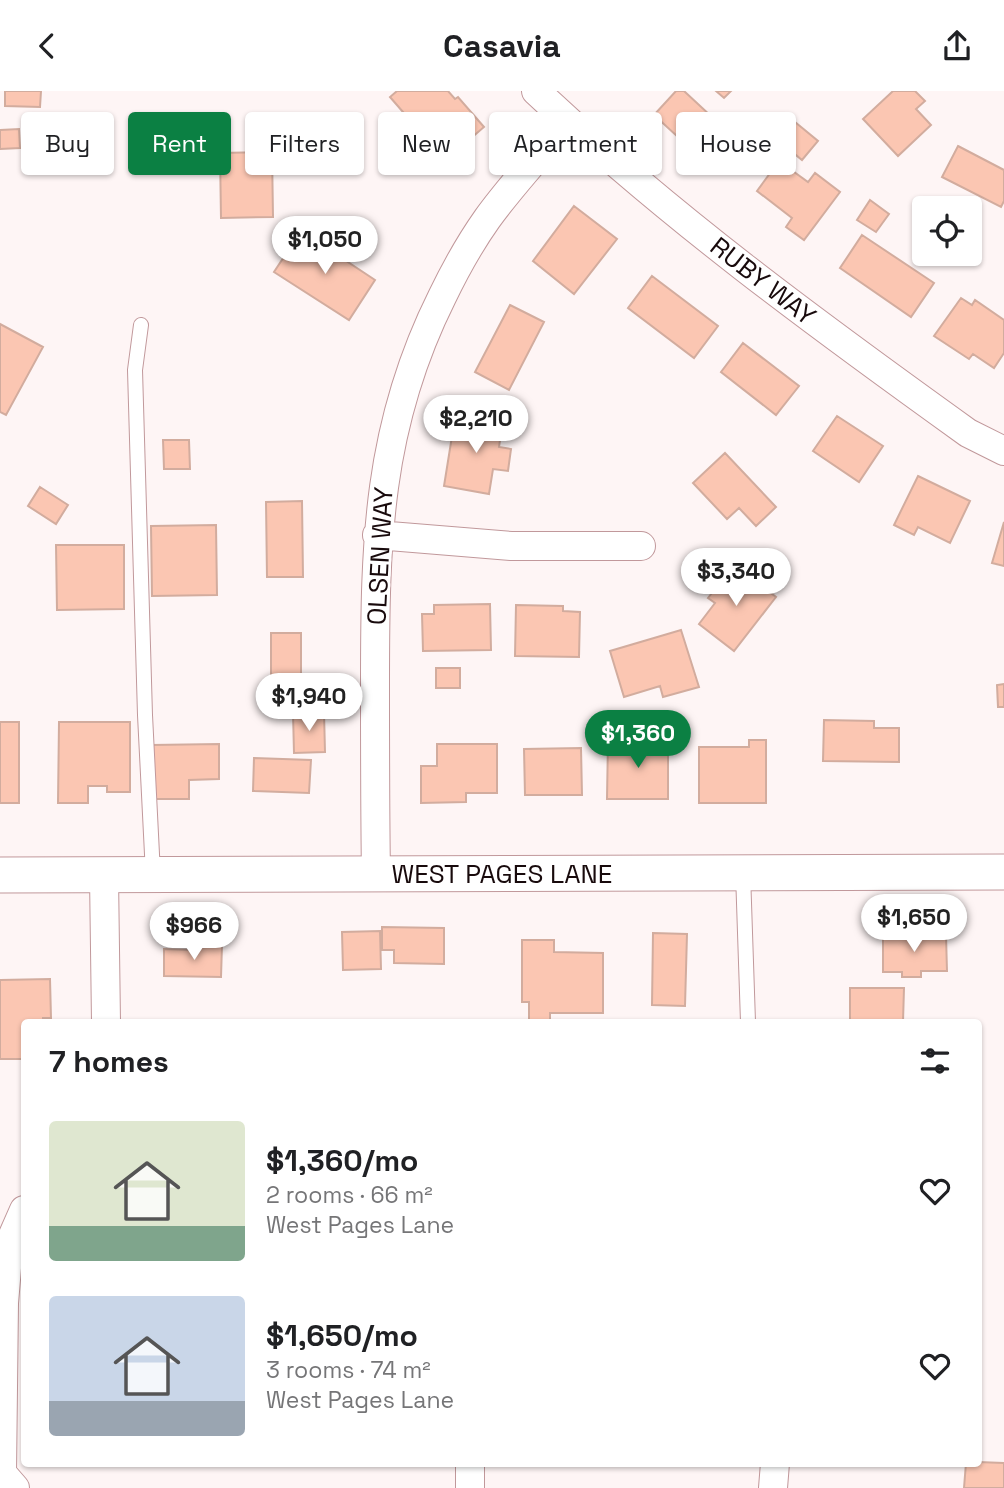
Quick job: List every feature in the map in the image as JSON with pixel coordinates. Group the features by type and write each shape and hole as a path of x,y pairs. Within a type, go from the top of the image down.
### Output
{"street":[{"name":"RUBY WAY","path":"536,91 558,112"},
{"name":"OLSEN WAY","path":"376,875 375,587 377,535 391,434 422,342 441,297 487,219 523,175"},
{"name":"RUBY WAY","path":"633,175 749,272 968,433 1004,451"},
{"path":"377,535 510,546 641,546"},
{"name":"WEST PAGES LANE","path":"0,875 1004,871"},
{"path":"104,876 106,1019"},
{"path":"15,1488 2,1473 2,1382 9,1244 21,1217"},
{"path":"470,1467 470,1488"},
{"path":"772,1488 775,1467"}],"lane":[{"path":"141,325 135,370 153,876"},
{"path":"743,873 748,1019"}],"building":[{"path":"5,91 41,91 40,107 5,106"},
{"path":"397,91 448,91 455,99 458,97 471,112 403,112 390,97"},
{"path":"676,91 684,91 707,112 676,112 676,135 662,122 662,112 657,112"},
{"path":"716,91 731,91 724,98"},
{"path":"893,91 915,91 925,101 916,109 931,125 898,156 863,119"},
{"path":"475,117 484,127 475,135"},
{"path":"796,123 818,141 802,160 796,155"},
{"path":"19,129 20,148 0,149 0,130"},
{"path":"958,146 1004,170 1004,201 1001,207 942,177"},
{"path":"231,153 245,153 245,175 272,175 273,217 221,218 220,175 231,175"},
{"path":"796,173 808,182 815,173 840,192 804,240 786,227 792,218 757,191 769,175"},
{"path":"870,200 889,214 876,232 857,220"},
{"path":"574,206 617,239 574,294 533,261"},
{"path":"301,231 375,280 349,320 274,272"},
{"path":"862,235 934,283 911,317 840,268"},
{"path":"652,276 718,326 694,358 628,308"},
{"path":"961,298 972,305 975,300 1004,320 1004,353 994,368 973,354 969,359 934,336"},
{"path":"510,305 544,322 509,390 475,372"},
{"path":"0,324 43,347 6,415 0,412"},
{"path":"743,343 799,386 776,415 721,372"},
{"path":"465,414 503,420 499,447 511,449 508,471 493,469 489,494 444,486 453,430 462,432"},
{"path":"837,416 883,446 859,482 813,451"},
{"path":"163,440 189,440 190,469 164,469"},
{"path":"725,453 776,507 756,526 739,508 727,519 693,483"},
{"path":"918,476 970,501 950,543 918,527 914,535 894,525"},
{"path":"40,487 68,505 56,524 28,506"},
{"path":"302,501 303,577 267,577 266,502"},
{"path":"1004,522 1004,566 992,563"},
{"path":"216,525 217,595 152,596 151,526"},
{"path":"56,545 124,545 124,609 57,610"},
{"path":"734,565 776,597 734,651 699,624 715,603 708,598"},
{"path":"490,604 491,650 423,651 422,614 434,614 434,605"},
{"path":"516,605 563,606 563,611 580,612 579,657 515,656"},
{"path":"681,630 699,687 663,697 660,686 624,697 610,651"},
{"path":"271,633 301,633 301,695 271,695"},
{"path":"436,668 460,668 460,688 436,688"},
{"path":"1004,684 1004,707 998,707 997,685"},
{"path":"324,712 325,752 294,753 293,713"},
{"path":"824,720 874,721 874,728 899,728 899,762 823,761"},
{"path":"0,722 19,722 19,803 0,803"},
{"path":"59,722 130,722 130,792 107,792 107,786 88,786 88,803 58,803"},
{"path":"608,740 668,741 668,799 607,799"},
{"path":"749,740 766,740 766,803 699,803 699,747 749,747"},
{"path":"219,744 219,779 189,780 189,799 153,799 152,745"},
{"path":"437,744 497,744 497,793 466,793 466,802 421,803 421,766 437,766"},
{"path":"581,748 582,795 525,795 524,749"},
{"path":"254,758 311,760 309,793 253,791"},
{"path":"382,927 444,928 444,964 394,963 394,950 382,950"},
{"path":"380,931 381,969 343,970 342,932"},
{"path":"653,933 687,934 685,1006 652,1005"},
{"path":"883,935 946,935 947,971 921,971 921,977 902,977 902,972 883,972"},
{"path":"522,940 554,940 554,952 603,953 603,1013 550,1013 550,1019 529,1019 529,1002 522,1002"},
{"path":"193,944 222,945 221,977 164,976 164,949 193,950"},
{"path":"50,979 51,1018 21,1019 21,1059 0,1059 0,980"},
{"path":"850,988 904,988 903,1019 850,1019"},
{"path":"982,1462 1004,1463 1004,1488 964,1488 966,1467 982,1467"}]}
